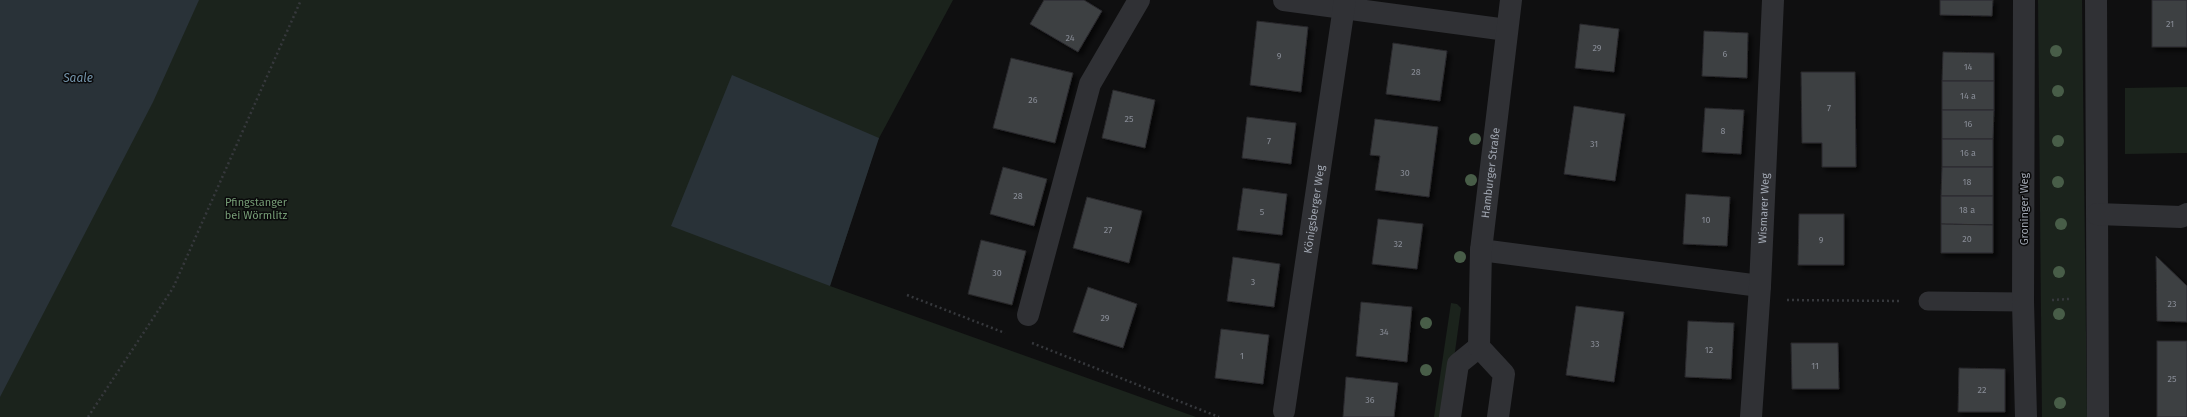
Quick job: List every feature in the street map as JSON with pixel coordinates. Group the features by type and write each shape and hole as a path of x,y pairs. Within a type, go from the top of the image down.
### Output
{"street":[{"path":"1028,315 1090,84 1139,0"},
{"path":"1284,0 1344,4 1507,30"},
{"name":"Hamburger Straße","path":"1479,347 1481,250 1511,0"},
{"name":"Wismarer Weg","path":"1751,417 1759,293 1773,0"},
{"name":"Groninger Weg","path":"2024,0 2023,302 2026,417"},
{"path":"2096,0 2098,417"},
{"name":"Königsberger Weg","path":"1284,411 1344,4"},
{"path":"2098,214 2181,217 2187,214"},
{"path":"1481,250 1759,293"},
{"path":"1450,417 1458,364 1479,347 1504,374 1498,417"}],"lane":[{"path":"1928,301 2023,302"}],"path":[{"path":"88,417 172,288 301,0"},
{"path":"1759,293 1928,301"},
{"path":"907,295 1008,334"},
{"path":"2023,302 2097,297"},
{"path":"1030,342 1219,417"}],"green space":[{"name":"Pfingstanger bei Wörmlitz","path":"0,0 953,0 878,140 830,286 1196,417 0,417"},
{"path":"2038,0 2082,0 2087,417 2042,417"},
{"path":"2187,87 2187,153 2125,154 2125,88"},
{"path":"1451,303 1457,304 1461,308 1446,417 1434,417"}],"water":[{"name":"Saale","path":"0,0 199,0 153,102 0,397"},
{"path":"732,75 879,138 830,286 671,226"}],"building":[{"path":"1044,0 1084,0 1102,11 1078,52 1030,24"},
{"path":"1940,0 1993,0 1992,16 1940,15"},
{"path":"2152,0 2187,0 2187,47 2152,47"},
{"path":"1257,21 1308,27 1301,92 1250,85"},
{"path":"1580,24 1619,29 1614,72 1575,68"},
{"path":"1704,31 1748,33 1747,78 1702,76"},
{"path":"1393,43 1447,51 1440,101 1386,94"},
{"path":"1943,52 1994,53 1994,81 1942,81"},
{"path":"1011,58 1073,73 1055,143 993,128"},
{"path":"1801,72 1855,72 1856,167 1822,167 1822,143 1802,143"},
{"path":"1942,81 1994,81 1994,110 1942,110"},
{"path":"1113,90 1155,100 1145,148 1102,138"},
{"path":"1574,106 1625,114 1615,181 1564,174"},
{"path":"1705,108 1744,110 1741,154 1702,152"},
{"path":"1942,110 1994,110 1993,139 1942,139"},
{"path":"1247,117 1296,123 1291,164 1242,158"},
{"path":"1375,119 1438,127 1429,197 1375,190 1380,156 1370,155"},
{"path":"1942,139 1993,139 1993,167 1942,167"},
{"path":"1003,167 1047,179 1034,226 990,214"},
{"path":"1942,167 1993,167 1993,196 1941,196"},
{"path":"1243,188 1287,194 1282,235 1237,230"},
{"path":"1686,194 1730,197 1727,246 1683,244"},
{"path":"1941,196 1993,196 1993,225 1941,224"},
{"path":"1087,197 1142,211 1129,263 1073,248"},
{"path":"1799,214 1844,214 1844,265 1798,265"},
{"path":"1378,219 1423,224 1417,269 1372,264"},
{"path":"1941,224 1993,225 1993,253 1941,253"},
{"path":"981,240 1026,251 1012,305 968,294"},
{"path":"2156,256 2187,286 2187,322 2157,321"},
{"path":"1233,257 1280,264 1274,307 1227,301"},
{"path":"1088,287 1137,304 1123,348 1073,332"},
{"path":"1361,302 1412,307 1407,362 1356,356"},
{"path":"1576,306 1624,312 1614,382 1566,375"},
{"path":"1688,321 1734,323 1731,379 1685,377"},
{"path":"1221,329 1269,335 1263,384 1215,378"},
{"path":"2157,341 2187,341 2187,417 2157,417"},
{"path":"1791,343 1838,343 1839,389 1792,389"},
{"path":"1959,368 2005,369 2005,412 1958,412"},
{"path":"1346,377 1398,383 1394,417 1343,417"}]}
